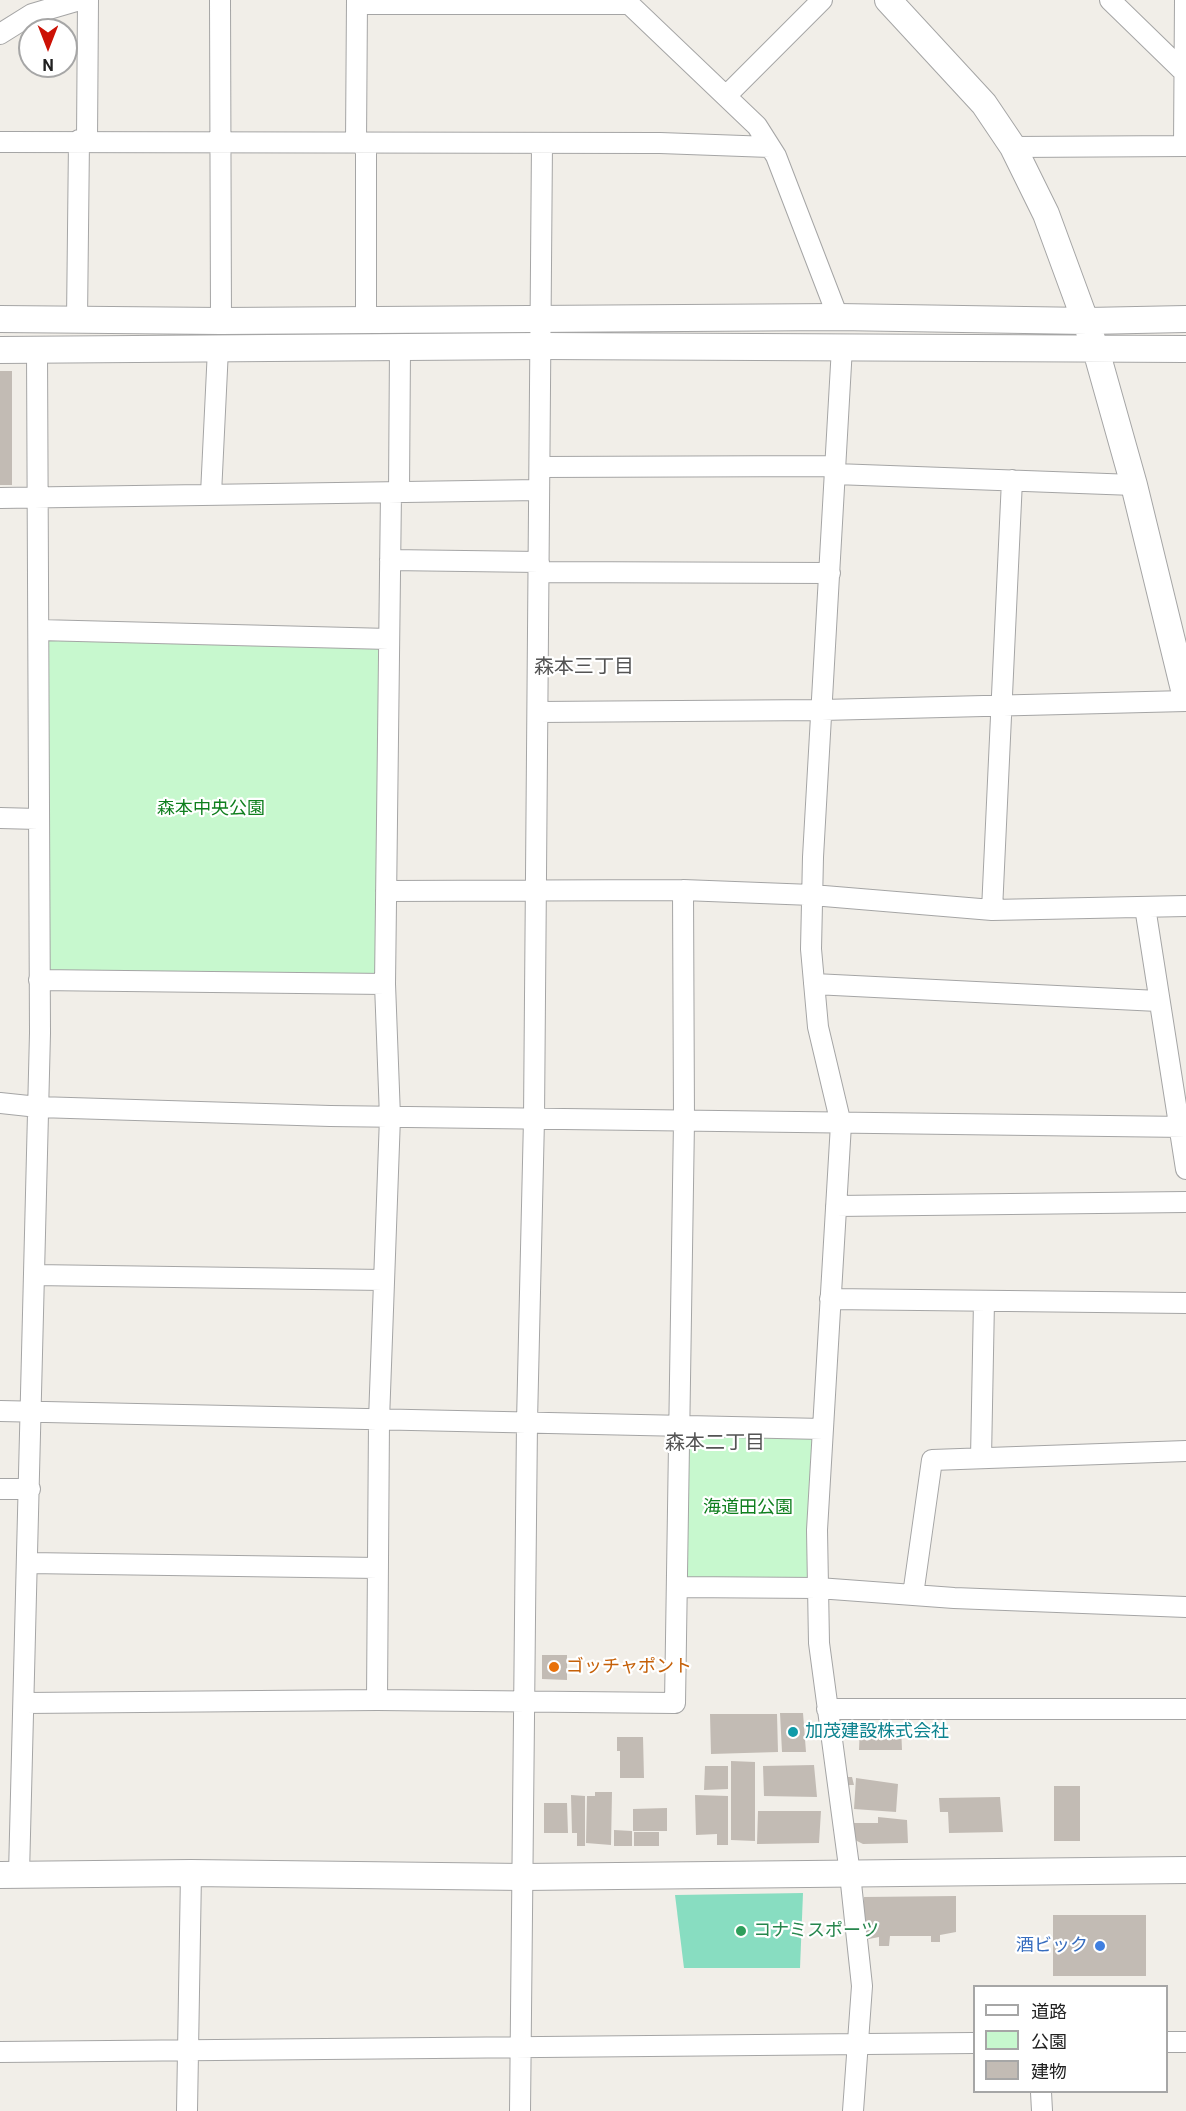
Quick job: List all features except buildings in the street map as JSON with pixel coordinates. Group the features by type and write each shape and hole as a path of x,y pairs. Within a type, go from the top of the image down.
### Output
{"street":[{"path":"77,320 88,0"},
{"path":"726,96 822,0"},
{"path":"538,712 822,710 1186,700 1134,485 1096,350 1046,214 1013,147 984,104 888,0"},
{"path":"1110,0 1185,72"},
{"path":"0,34 32,14 69,1"},
{"path":"221,321 222,1"},
{"path":"366,319 357,2 627,2 757,126 770,147 838,317"},
{"path":"1013,147 1185,146 1185,13"},
{"path":"0,142 83,140 770,147"},
{"path":"520,2111 526,1703 527,1422 537,890 542,143"},
{"path":"0,319 221,321 540,317 838,317 1087,321 1186,319"},
{"path":"0,350 541,346 1186,349"},
{"path":"377,1700 383,1280 390,1117 386,984 390,560 395,492 400,347"},
{"path":"842,347 811,949 818,1027 841,1124 817,1530 819,1643 850,1874 862,1986 853,2111"},
{"path":"211,495 218,349"},
{"path":"37,351 39,498 38,1107 25,1703 10,1874 191,1873 523,1877 1186,1870"},
{"path":"540,467 835,470 1134,485"},
{"path":"992,910 1012,480"},
{"path":"0,498 539,490"},
{"path":"390,560 539,567 830,573"},
{"path":"39,630 389,639"},
{"path":"0,818 38,819"},
{"path":"387,891 683,890 812,895 992,910 1186,906"},
{"path":"25,1703 377,1700 675,1703 679,1587 684,1121 683,890"},
{"path":"1145,907 1158,1001 1182,1127 1186,1169"},
{"path":"39,980 386,984"},
{"path":"814,984 1158,1001"},
{"path":"0,1103 38,1107 390,1117 1182,1127"},
{"path":"836,1206 1186,1202"},
{"path":"34,1275 383,1280"},
{"path":"830,1299 1186,1303"},
{"path":"981,1458 984,1301"},
{"path":"0,1411 680,1424 823,1429"},
{"path":"913,1595 932,1460 1186,1451"},
{"path":"0,1489 30,1490"},
{"path":"28,1563 378,1568"},
{"path":"679,1587 818,1588 913,1595 1186,1607"},
{"path":"827,1709 1186,1709"},
{"path":"187,2111 190,2049 191,1873"},
{"path":"1168,2042 1186,2042"},
{"path":"0,2052 973,2043"},
{"path":"1041,2093 1042,2111"}],"green space":[{"name":"森本中央公園","path":"39,630 389,639 377,983 39,980"},
{"name":"海道田公園","path":"684,1432 815,1438 809,1581 685,1579"},
{"name":"コナミスポーツ","path":"803,1893 800,1968 684,1968 675,1895"}],"place":[{"name":"ゴッチャポント","path":"554,1667"},
{"name":"加茂建設株式会社","path":"793,1732"},
{"name":"コナミスポーツ","path":"741,1931"},
{"name":"酒ビック","path":"1100,1946"}],"district":[{"name":"森本三丁目","path":"584,668"},
{"name":"森本二丁目","path":"715,1444"}]}
